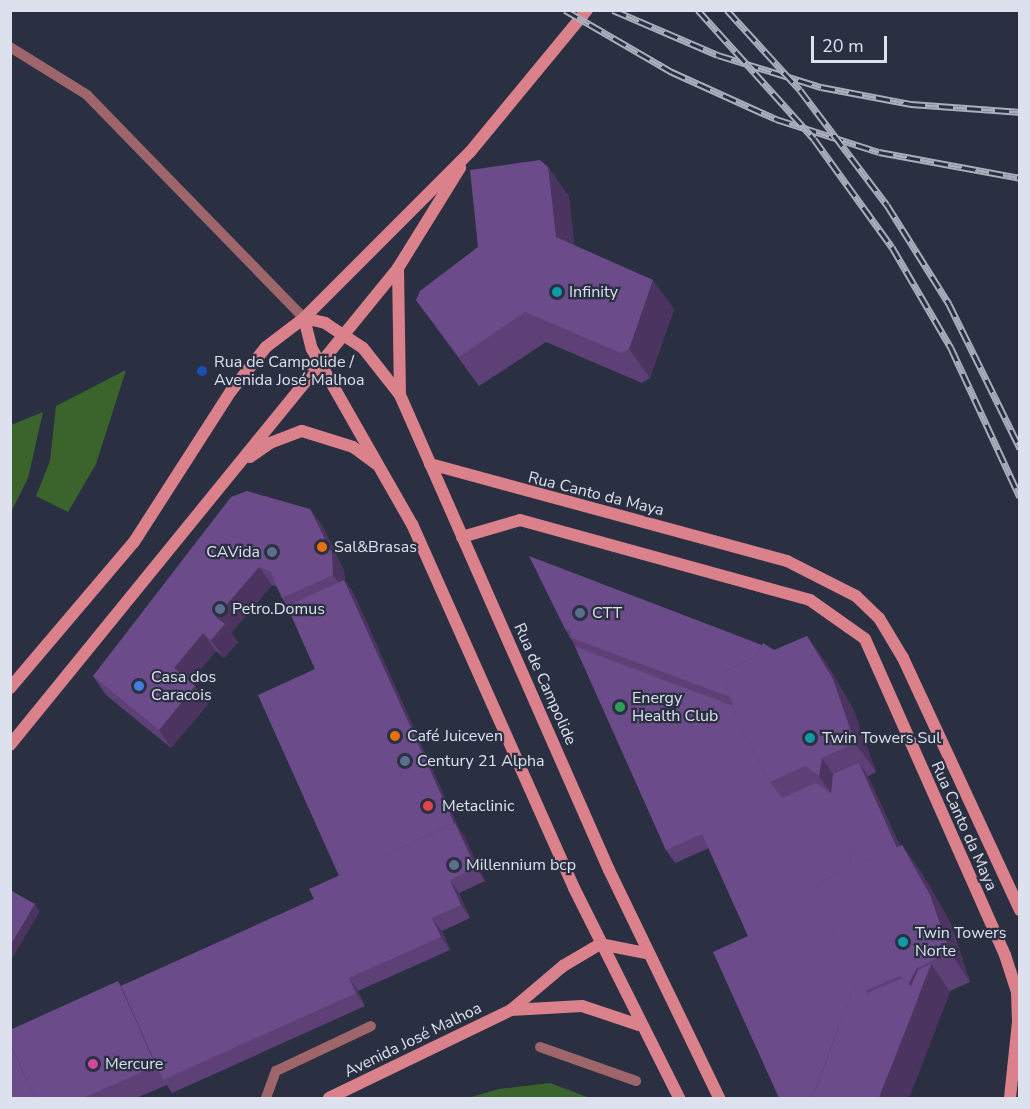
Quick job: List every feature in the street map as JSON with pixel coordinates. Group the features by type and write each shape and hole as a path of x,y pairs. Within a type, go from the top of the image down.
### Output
{"main road":[{"path":"10,688 134,542 245,373 266,347 304,318 470,152 587,10"},
{"path":"10,745 239,465 332,345 398,268 470,152"},
{"path":"398,268 400,395"},
{"path":"304,318 319,362 390,481 600,944 639,1025 679,1098"},
{"name":"Rua de Campolide","path":"304,318 343,332 363,348 400,395 646,953 719,1098"},
{"path":"239,465 270,443 302,431 353,447 390,481"},
{"name":"Rua Canto da Maya","path":"430,464 787,561 856,597 879,618 903,658 1020,910"},
{"name":"Rua Canto da Maya","path":"462,537 520,520 810,600 865,639 1005,956 1018,1022 1010,1098"},
{"path":"600,944 646,953"},
{"name":"Avenida José Malhoa","path":"329,1098 511,1010 563,966 600,944"},
{"name":"Avenida José Malhoa","path":"511,1010 582,1006 639,1025"}],"lane":[{"path":"10,47 87,95 304,318"},
{"path":"266,1098 276,1071 371,1026"},
{"path":"540,1047 636,1081"}],"green space":[{"path":"126,370 96,464 68,512 36,496 50,461 56,406"},
{"path":"43,412 28,478 11,512 11,425"},
{"path":"550,1083 590,1098 468,1098 499,1089"}],"building":[{"name":"Infinity","path":"540,160 548,167 556,237 653,280 629,349 621,353 525,312 459,357 416,300 420,291 478,247 470,170"},
{"path":"247,491 310,509 332,553 333,575 282,598 270,571 259,567 216,617 225,624 211,640 203,633 174,668 195,686 159,730 93,676 231,497"},
{"path":"529,556 762,645 755,657 722,673 730,697 569,637 571,631 565,629"},
{"path":"344,580 454,823 339,876 258,695 315,669 287,606"},
{"name":"Twin Towers Sul","path":"807,636 833,679 855,743 822,758 819,776 805,766 770,782 740,726 722,673 755,657 763,643 774,650"},
{"path":"574,644 576,647 733,706 740,726 770,782 782,798 816,783 831,793 833,774 859,763 897,848 868,861 852,850 850,868 818,883 835,936 858,977 812,1098 779,1098 713,952 748,936 702,834 666,850"},
{"path":"455,823 476,868 450,880 461,905 432,918 441,937 349,978 356,993 163,1080 121,986 314,899 309,889"},
{"name":"Twin Towers Norte","path":"902,845 930,895 950,952 917,968 909,983 900,976 865,991 835,936 818,883 850,868 852,850 868,861"},
{"path":"10,890 35,904 10,946"},
{"path":"931,964 879,1098 812,1098 858,977 867,993 902,978 911,986 918,970"},
{"path":"118,981 156,1066 83,1098 35,1098 10,1043 10,1030"},
{"path":"10,1043 35,1098 10,1098"}],"railway":[{"path":"565,10 672,72 776,119 879,152 1020,178"},
{"path":"613,10 718,55 821,87 911,104 1020,112"},
{"path":"698,10 814,139 892,247 951,348 1020,497"},
{"path":"727,10 800,90 887,205 949,304 1020,448"}],"place":[{"name":"Infinity","path":"557,292"},
{"name":"Rua de Campolide / Avenida José Malhoa","path":"202,371"},
{"name":"Sal&Brasas","path":"322,547"},
{"name":"CAVida","path":"272,552"},
{"name":"Petro.Domus","path":"220,609"},
{"name":"CTT","path":"580,613"},
{"name":"Casa dos Caracois","path":"139,686"},
{"name":"Energy Health Club","path":"620,707"},
{"name":"Café Juiceven","path":"395,736"},
{"name":"Twin Towers Sul","path":"810,738"},
{"name":"Century 21 Alpha","path":"405,761"},
{"name":"Metaclinic","path":"428,806"},
{"name":"Millennium bcp","path":"454,865"},
{"name":"Twin Towers Norte","path":"903,942"},
{"name":"Mercure","path":"93,1064"}]}
